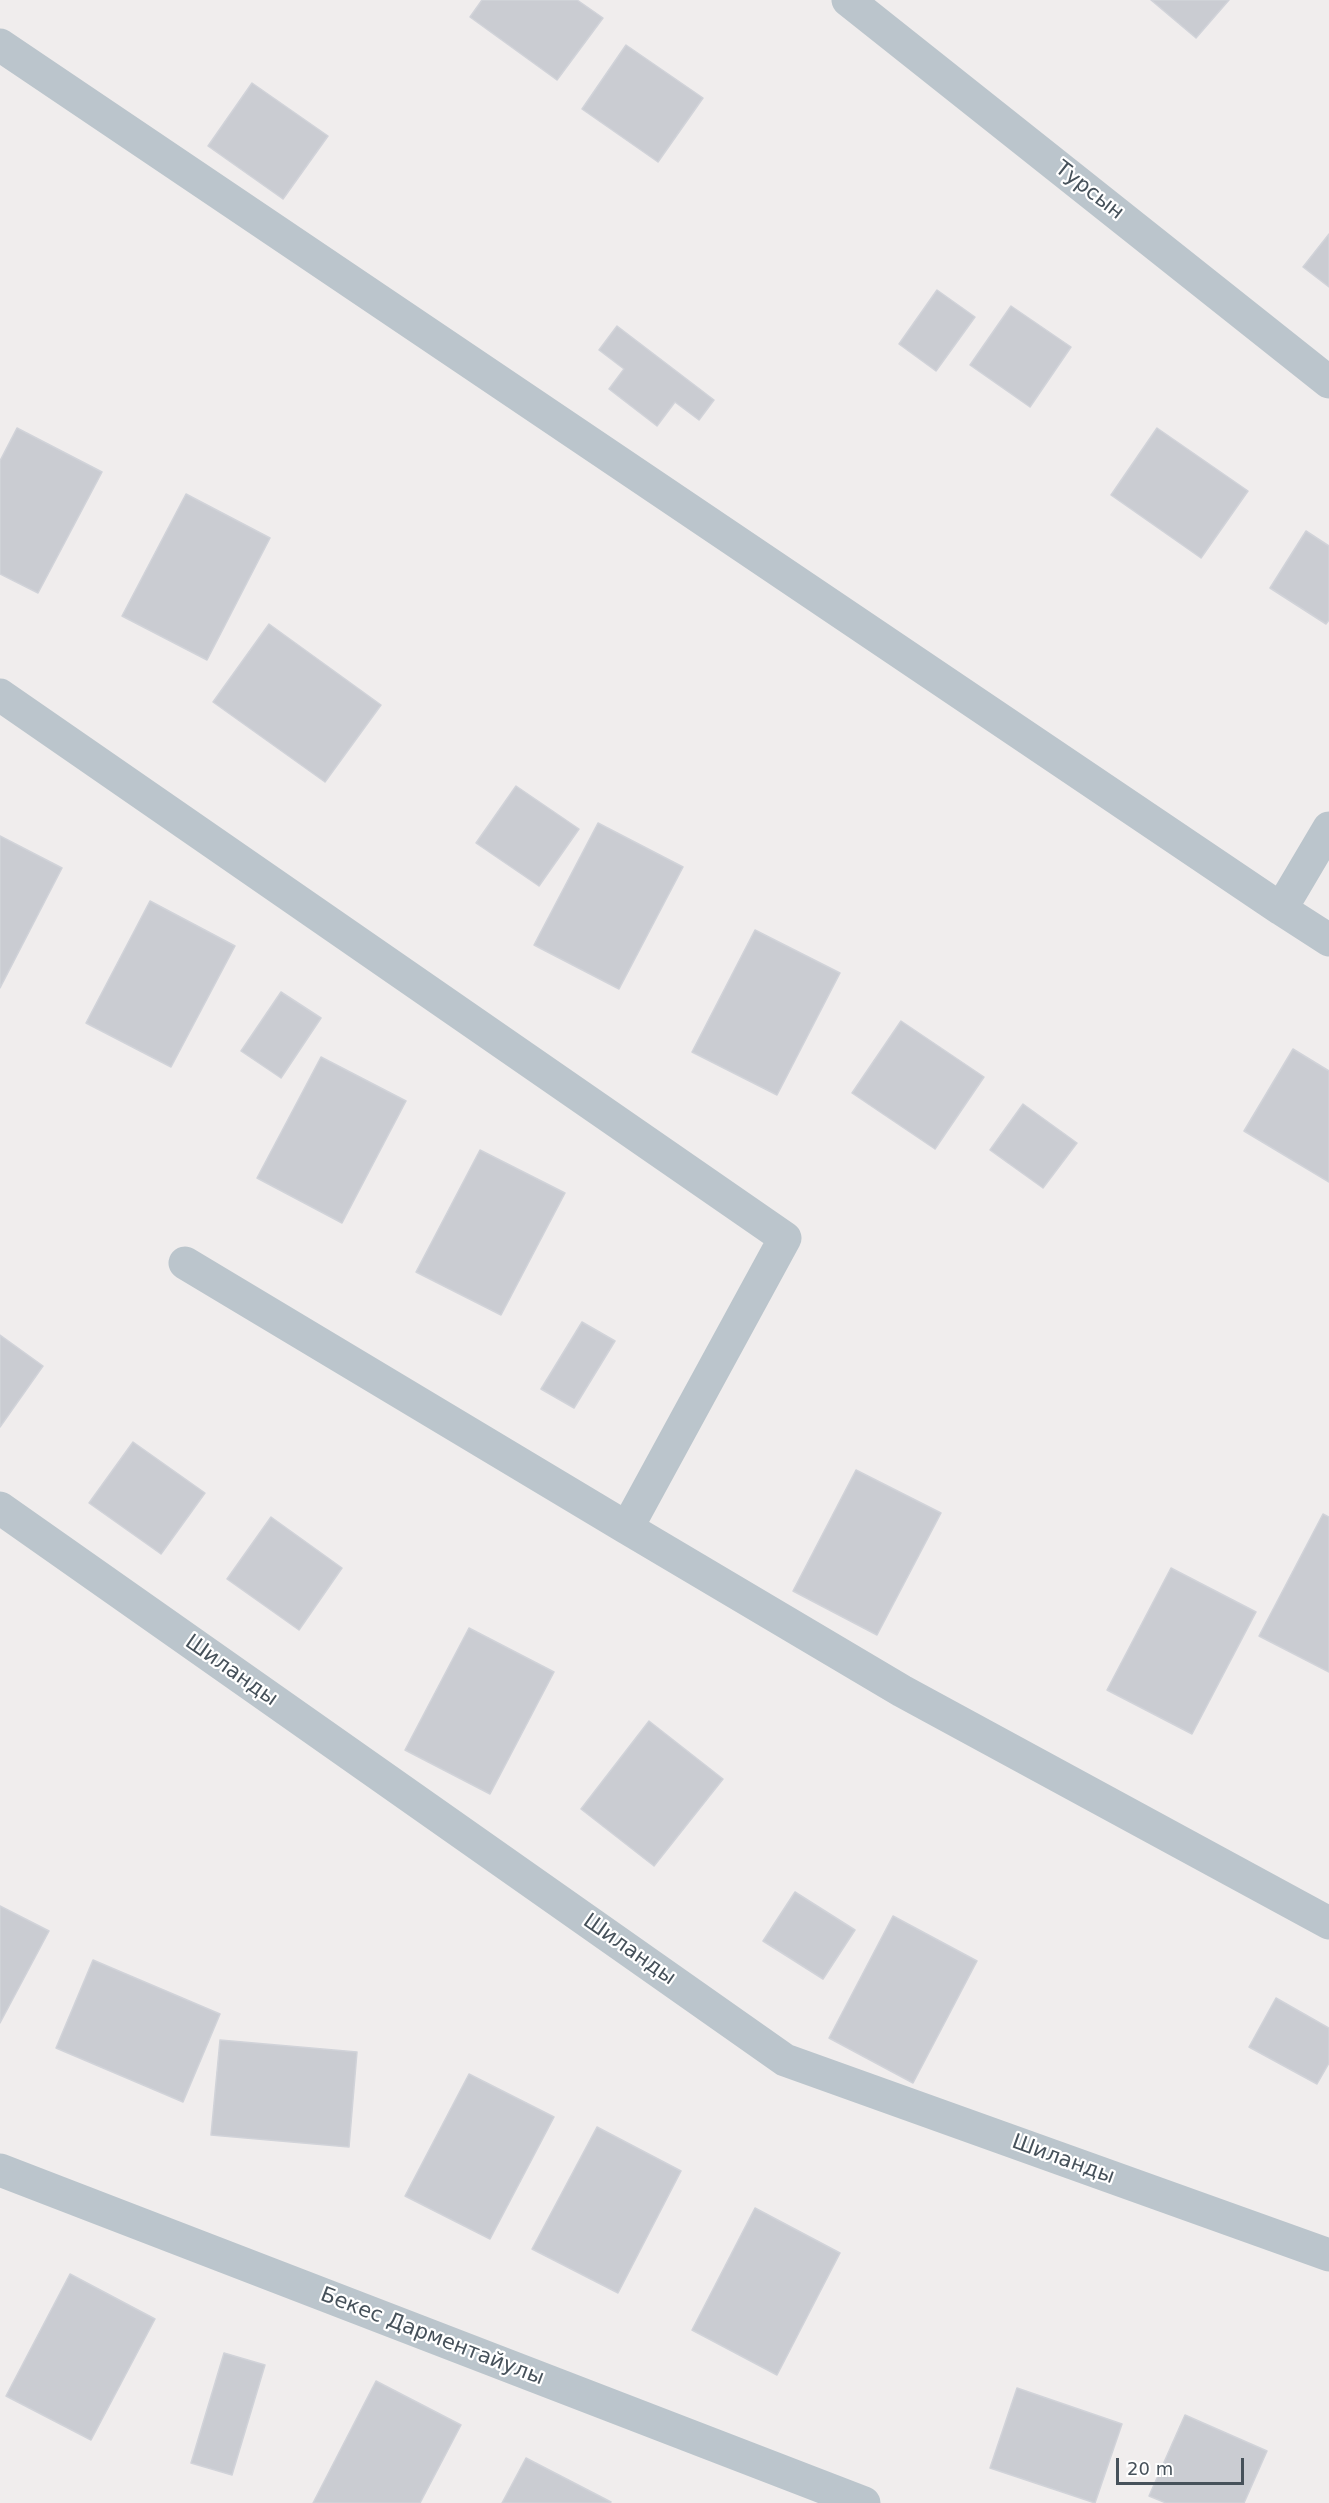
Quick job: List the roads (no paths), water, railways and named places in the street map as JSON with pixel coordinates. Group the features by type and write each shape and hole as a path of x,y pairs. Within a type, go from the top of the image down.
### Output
{"street":[{"name":"Турсын","path":"848,0 1329,382"},
{"path":"0,45 1329,940"},
{"path":"0,695 785,1238 627,1528"},
{"path":"1281,909 1329,828"},
{"path":"185,1263 902,1691 1329,1923"},
{"name":"Шиланды","path":"0,1508 785,2060 1329,2255"},
{"name":"Бекес Дарментайулы","path":"0,2170 864,2503"}]}
